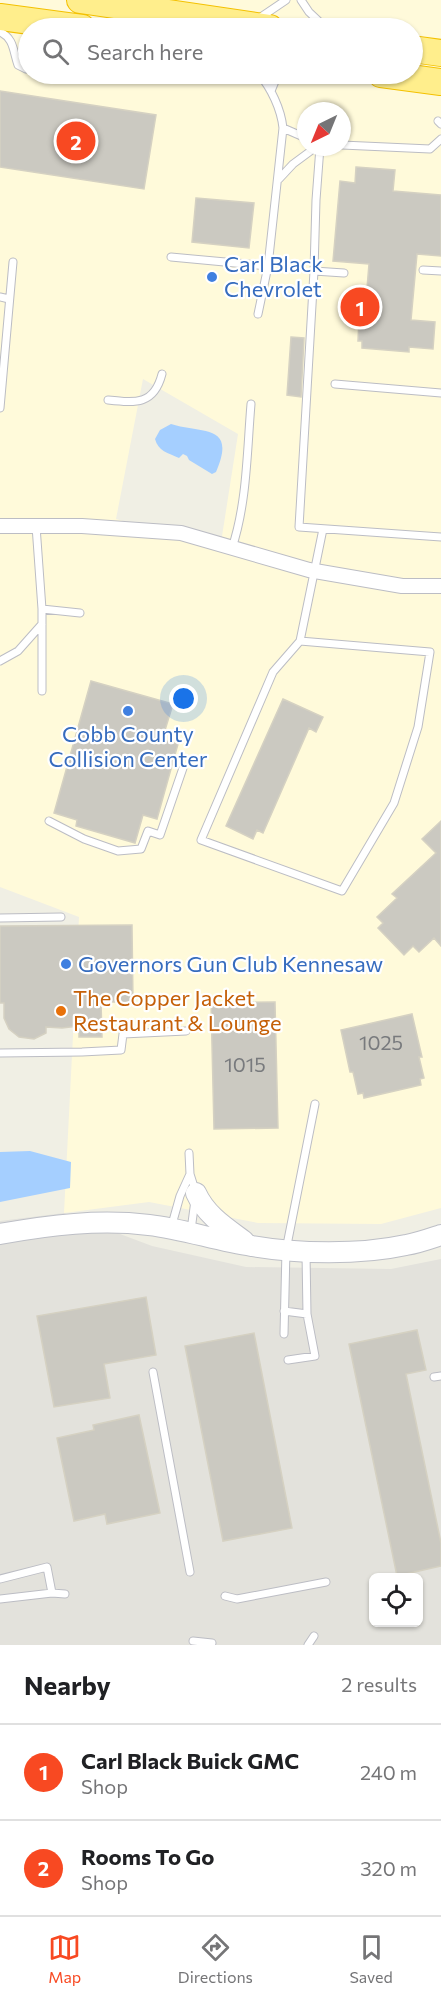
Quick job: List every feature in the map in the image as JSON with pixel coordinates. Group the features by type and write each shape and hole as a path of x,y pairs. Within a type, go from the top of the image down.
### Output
{"highway":[{"path":"80,0 117,3 204,18"},
{"path":"0,16 18,19"},
{"path":"423,51 441,53"},
{"path":"423,80 441,82"}],"street":[{"path":"0,526 82,526 181,533 315,571 402,586 441,586"},
{"path":"196,1193 211,1216 251,1246"},
{"path":"0,1234 84,1222 136,1223 181,1230 251,1246 296,1251 350,1251 405,1246 441,1235"}],"lane":[{"path":"261,18 286,0"},
{"path":"301,0 315,18"},
{"path":"0,32 3,32 13,44 18,64"},
{"path":"11,67 18,68"},
{"path":"258,314 268,266 283,128 281,113 266,84"},
{"path":"271,92 274,84"},
{"path":"283,128 297,134"},
{"path":"351,145 430,149 441,140"},
{"path":"279,179 293,164 305,156"},
{"path":"318,156 314,271 299,526 441,537"},
{"path":"171,257 268,266"},
{"path":"0,408 13,262"},
{"path":"423,270 441,271"},
{"path":"314,271 344,273"},
{"path":"0,297 9,299"},
{"path":"108,400 132,403 145,400 156,391 162,374"},
{"path":"335,384 441,393"},
{"path":"232,548 238,531 242,505 251,404"},
{"path":"36,526 42,609 42,691"},
{"path":"300,641 430,652 418,728 394,803 342,891 201,840 273,672 300,641 323,529"},
{"path":"42,609 80,613"},
{"path":"0,661 18,651 42,624"},
{"path":"49,821 84,840 118,851 141,849 148,831 160,835 183,768"},
{"path":"0,918 61,917"},
{"path":"0,1053 121,1050 123,1034 186,1031"},
{"path":"284,1335 284,1311 296,1251 315,1104"},
{"path":"181,1230 196,1193 190,1174 189,1153"},
{"path":"181,1230 180,1196 190,1174"},
{"path":"288,1360 315,1356 296,1251"},
{"path":"284,1311 307,1314"},
{"path":"153,1372 190,1572"},
{"path":"0,1579 47,1567 52,1593"},
{"path":"225,1596 237,1599 326,1582"},
{"path":"0,1599 52,1593 64,1594"},
{"path":"308,1645 314,1636"},
{"path":"193,1641 212,1643"}],"shaded area":[{"path":"0,0 441,0 441,1208 381,1224 258,1223 149,1202 64,1213 79,917 0,887","holes":["143,379 238,434 220,549 116,519"]},
{"path":"64,1213 152,1246 246,1267 391,1269 441,1259 441,1645 0,1645 0,1221"}],"water":[{"path":"171,424 213,433 219,438 222,445 216,472 212,474 189,460 187,456 183,454 179,458 158,446 155,439 160,430"},
{"path":"30,1151 71,1162 70,1188 0,1202 0,1152"}],"building":[{"path":"0,91 156,115 144,189 0,167"},
{"path":"356,167 395,170 393,191 441,195 441,256 417,254 411,320 435,322 433,349 409,347 409,352 362,348 362,341 358,341 359,319 364,319 366,300 358,300 359,287 367,288 369,264 333,261 340,181 355,183"},
{"path":"196,198 254,203 249,248 192,242"},
{"path":"291,337 304,338 301,397 287,395"},
{"path":"91,681 173,704 162,740 178,744 157,819 143,815 135,843 76,826 77,820 54,813"},
{"path":"283,699 323,717 316,732 309,728 263,833 257,830 253,839 226,826"},
{"path":"441,821 441,946 434,938 419,952 413,946 404,955 378,928 383,923 377,917 397,898 392,894 436,853 422,839"},
{"name":"Governors Gun Club Kennesaw","path":"132,925 133,1002 101,1002 102,1037 79,1037 79,1026 46,1027 46,1033 34,1039 19,1037 9,1029 4,1018 4,1003 0,1003 0,926"},
{"path":"275,1002 278,1128 214,1129 211,1003"},
{"path":"412,1014 422,1057 419,1057 424,1078 420,1079 421,1085 364,1098 363,1093 358,1094 353,1072 350,1072 341,1030"},
{"path":"146,1297 156,1355 104,1364 110,1398 54,1407 37,1316"},
{"path":"417,1330 426,1370 406,1374 441,1543 441,1566 410,1573 396,1573 349,1344"},
{"path":"254,1333 292,1528 223,1541 185,1346"},
{"path":"139,1415 160,1513 107,1524 105,1514 74,1521 57,1438 94,1430 93,1425"}],"place":[{"name":"Rooms To Go","path":"76,141"},
{"name":"Carl Black Chevrolet","path":"212,277"},
{"name":"Carl Black Buick GMC","path":"360,307"},
{"name":"Cobb County Collision Center","path":"128,711"},
{"name":"Governors Gun Club Kennesaw","path":"66,964"},
{"name":"The Copper Jacket Restaurant & Lounge","path":"61,1011"}]}
